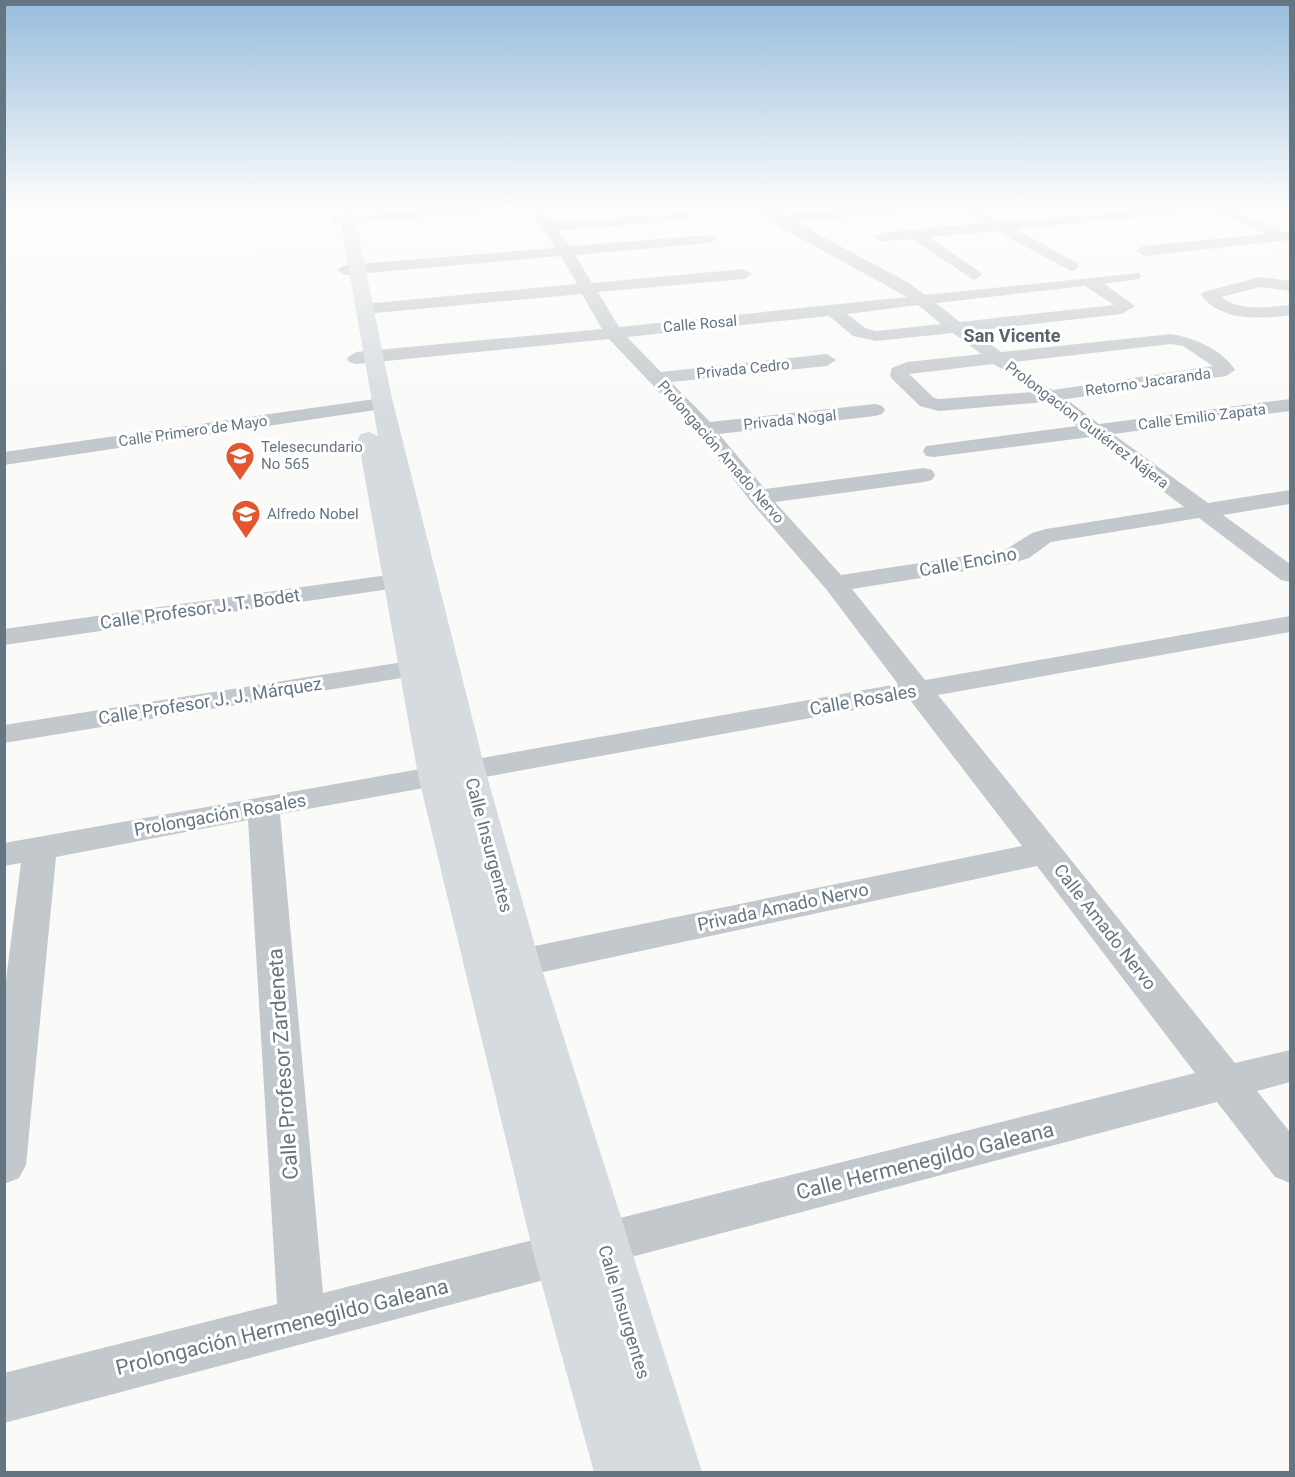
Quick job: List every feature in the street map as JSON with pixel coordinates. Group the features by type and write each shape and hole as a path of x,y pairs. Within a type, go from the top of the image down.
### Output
{"main road":[{"name":"Calle Insurgentes","path":"353,276 395,582 416,668 520,963 673,1473"},
{"name":"Calle Insurgentes","path":"354,276 364,309 365,357"},
{"name":"Calle Insurgentes","path":"371,400 559,1256 623,1473"}],"street":[{"name":"Prolongación Amado Nervo","path":"579,276 613,332 705,429 759,497 835,584 919,690"},
{"path":"364,309 724,276"},
{"name":"Prolongacion Gutiérrez Nájera","path":"884,276 920,298 998,359 1290,575"},
{"name":"Calle Rosal","path":"365,357 745,320 920,298 1133,276"},
{"path":"831,309 859,332 870,336 957,328 1127,306 1089,282"},
{"path":"1290,286 1260,282 1209,295 1236,310 1250,314 1290,310"},
{"name":"Retorno Jacaranda","path":"1179,339 1188,342 1226,370 1050,396 931,405 899,375 899,372 907,368 998,359 1179,339"},
{"name":"Privada Cedro","path":"658,378 827,360"},
{"name":"Calle Primero de Mayo","path":"4,448 371,400"},
{"name":"Calle Primero de Mayo","path":"4,459 371,400"},
{"name":"Calle Emilio Zapata","path":"934,451 1290,405"},
{"name":"Privada Nogal","path":"705,429 875,411"},
{"path":"759,497 924,476"},
{"name":"Calle Encino","path":"835,584 1009,557 1023,553 1033,541 1046,536 1290,497"},
{"name":"Calle Profesor J. T. Bodet","path":"4,637 395,582"},
{"name":"Calle Rosales","path":"452,772 1290,624"},
{"name":"Calle Profesor J. J. Márquez","path":"4,734 416,668"},
{"name":"Calle Amado Nervo","path":"919,690 1290,1164"},
{"name":"Prolongación Rosales","path":"22,852 452,772"},
{"name":"Calle Profesor Zardeneta","path":"263,807 302,1322"},
{"path":"5,1159 22,852"},
{"name":"Privada Amado Nervo","path":"520,963 1047,852"},
{"name":"Calle Hermenegildo Galeana","path":"559,1256 1290,1066"},
{"name":"Prolongación Hermenegildo Galeana","path":"4,1398 559,1256"}],"place":[{"name":"Telesecundario No 565","path":"240,482"},
{"name":"Alfredo Nobel","path":"246,540"}],"district":[{"name":"San Vicente","path":"1012,336"}]}
